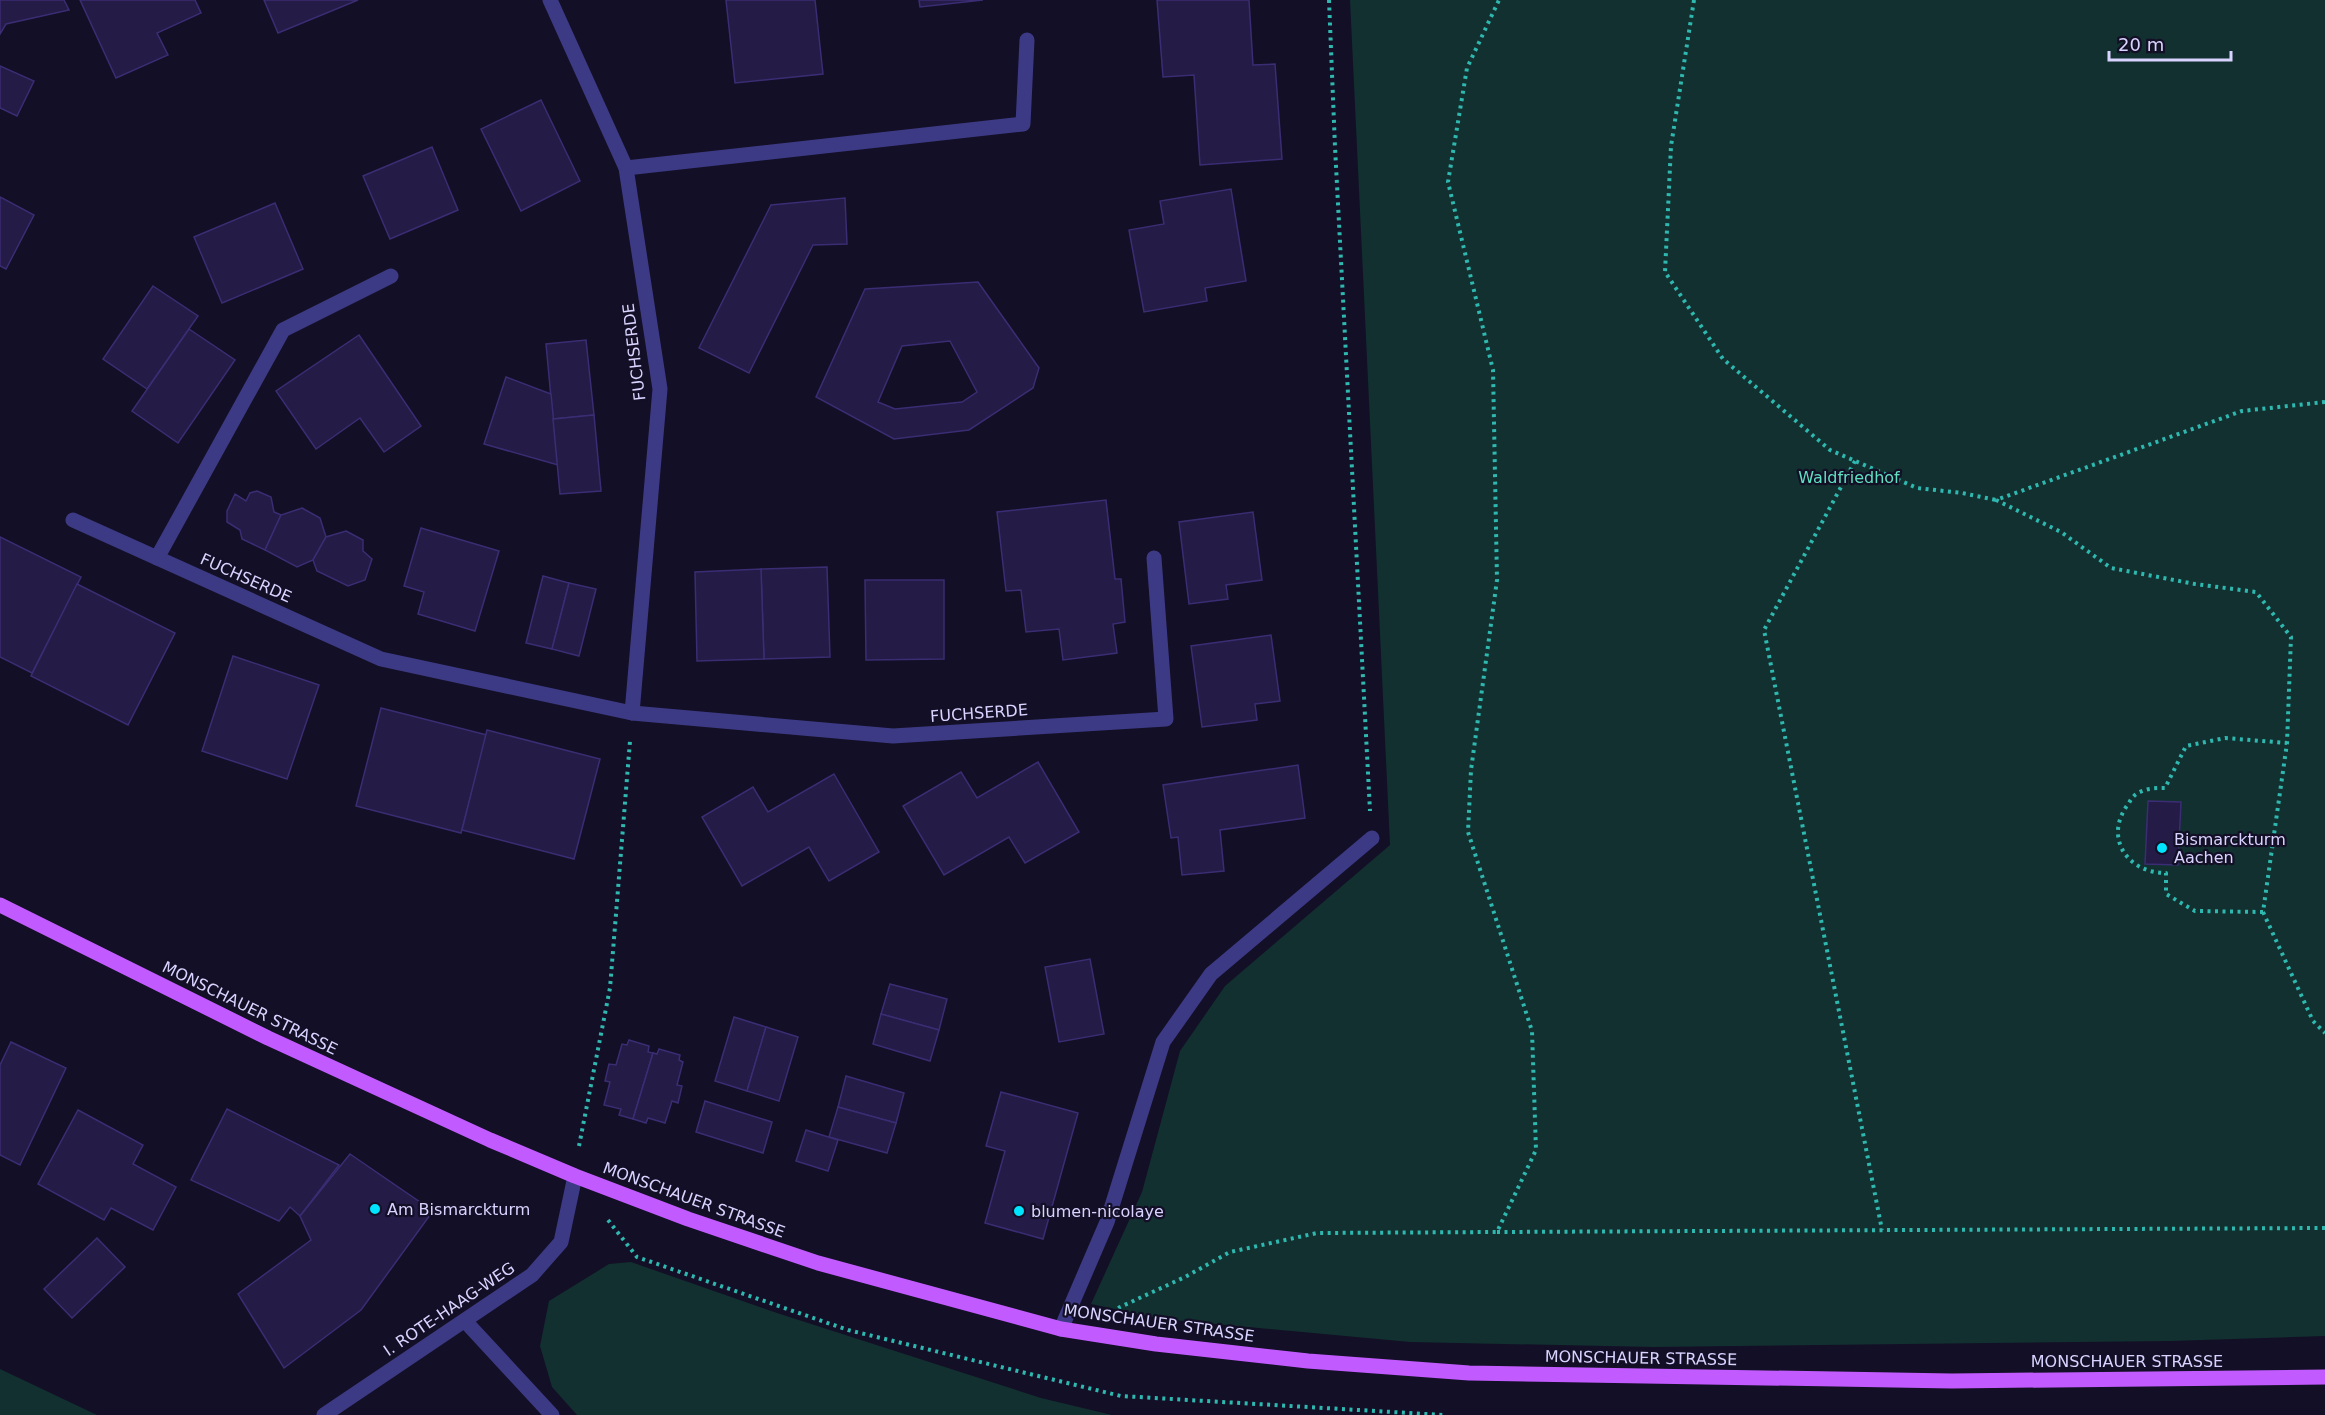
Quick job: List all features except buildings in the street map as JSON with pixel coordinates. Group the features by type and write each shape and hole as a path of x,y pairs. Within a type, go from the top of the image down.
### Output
{"main road":[{"name":"MONSCHAUER STRASSE","path":"0,905 268,1038 490,1140 575,1176 688,1219 818,1263 1061,1329 1156,1344 1308,1361 1469,1373 1952,1381 2325,1377"}],"street":[{"name":"FUCHSERDE","path":"550,0 626,168 660,389 632,713"},
{"path":"626,168 1023,124 1027,40"},
{"path":"157,558 283,330 391,276"},
{"name":"FUCHSERDE","path":"73,520 381,659 632,713 893,736 1166,719 1154,558"},
{"path":"1061,1329 1107,1222 1163,1042 1211,974 1372,838"},
{"name":"I. ROTE-HAAG-WEG","path":"324,1415 532,1275 561,1242 575,1176"},
{"path":"465,1321 552,1415"}],"path":[{"path":"1329,0 1335,159 1372,838"},
{"path":"1497,1232 1536,1150 1532,1031 1468,832 1471,770 1497,580 1493,370 1448,182 1467,68 1498,0"},
{"path":"1694,0 1671,146 1665,272 1724,359 1830,450 1917,488 1962,493 1996,500 2061,532 2111,568 2195,584 2256,592 2291,637 2287,742 2263,912 2313,1021 2325,1033"},
{"path":"1996,500 2242,411 2325,402"},
{"path":"1855,461 1764,630 1882,1230"},
{"path":"632,713 610,988 581,1126 575,1176 636,1257 848,1330 1121,1396 1443,1415"},
{"path":"2263,912 2195,911 2166,894 2166,873 2151,873 2134,865 2123,852 2117,833 2122,812 2136,794 2151,788 2165,788 2186,747 2225,738 2287,742"},
{"path":"1114,1309 1136,1301 1230,1252 1317,1233 2325,1228"}],"green space":[{"name":"Waldfriedhof","path":"1350,0 2325,0 2325,1336 2171,1341 1653,1347 1410,1342 1162,1319 1091,1304 1142,1192 1180,1051 1225,986 1390,845"},
{"path":"631,1262 777,1313 1041,1398 1112,1415 577,1415 552,1387 540,1346 549,1301 609,1264"},
{"path":"0,1369 97,1415 0,1415"}],"place":[{"name":"Bismarckturm Aachen","path":"2162,848"},
{"name":"Am Bismarckturm","path":"375,1209"},
{"name":"blumen-nicolaye","path":"1019,1211"}]}
